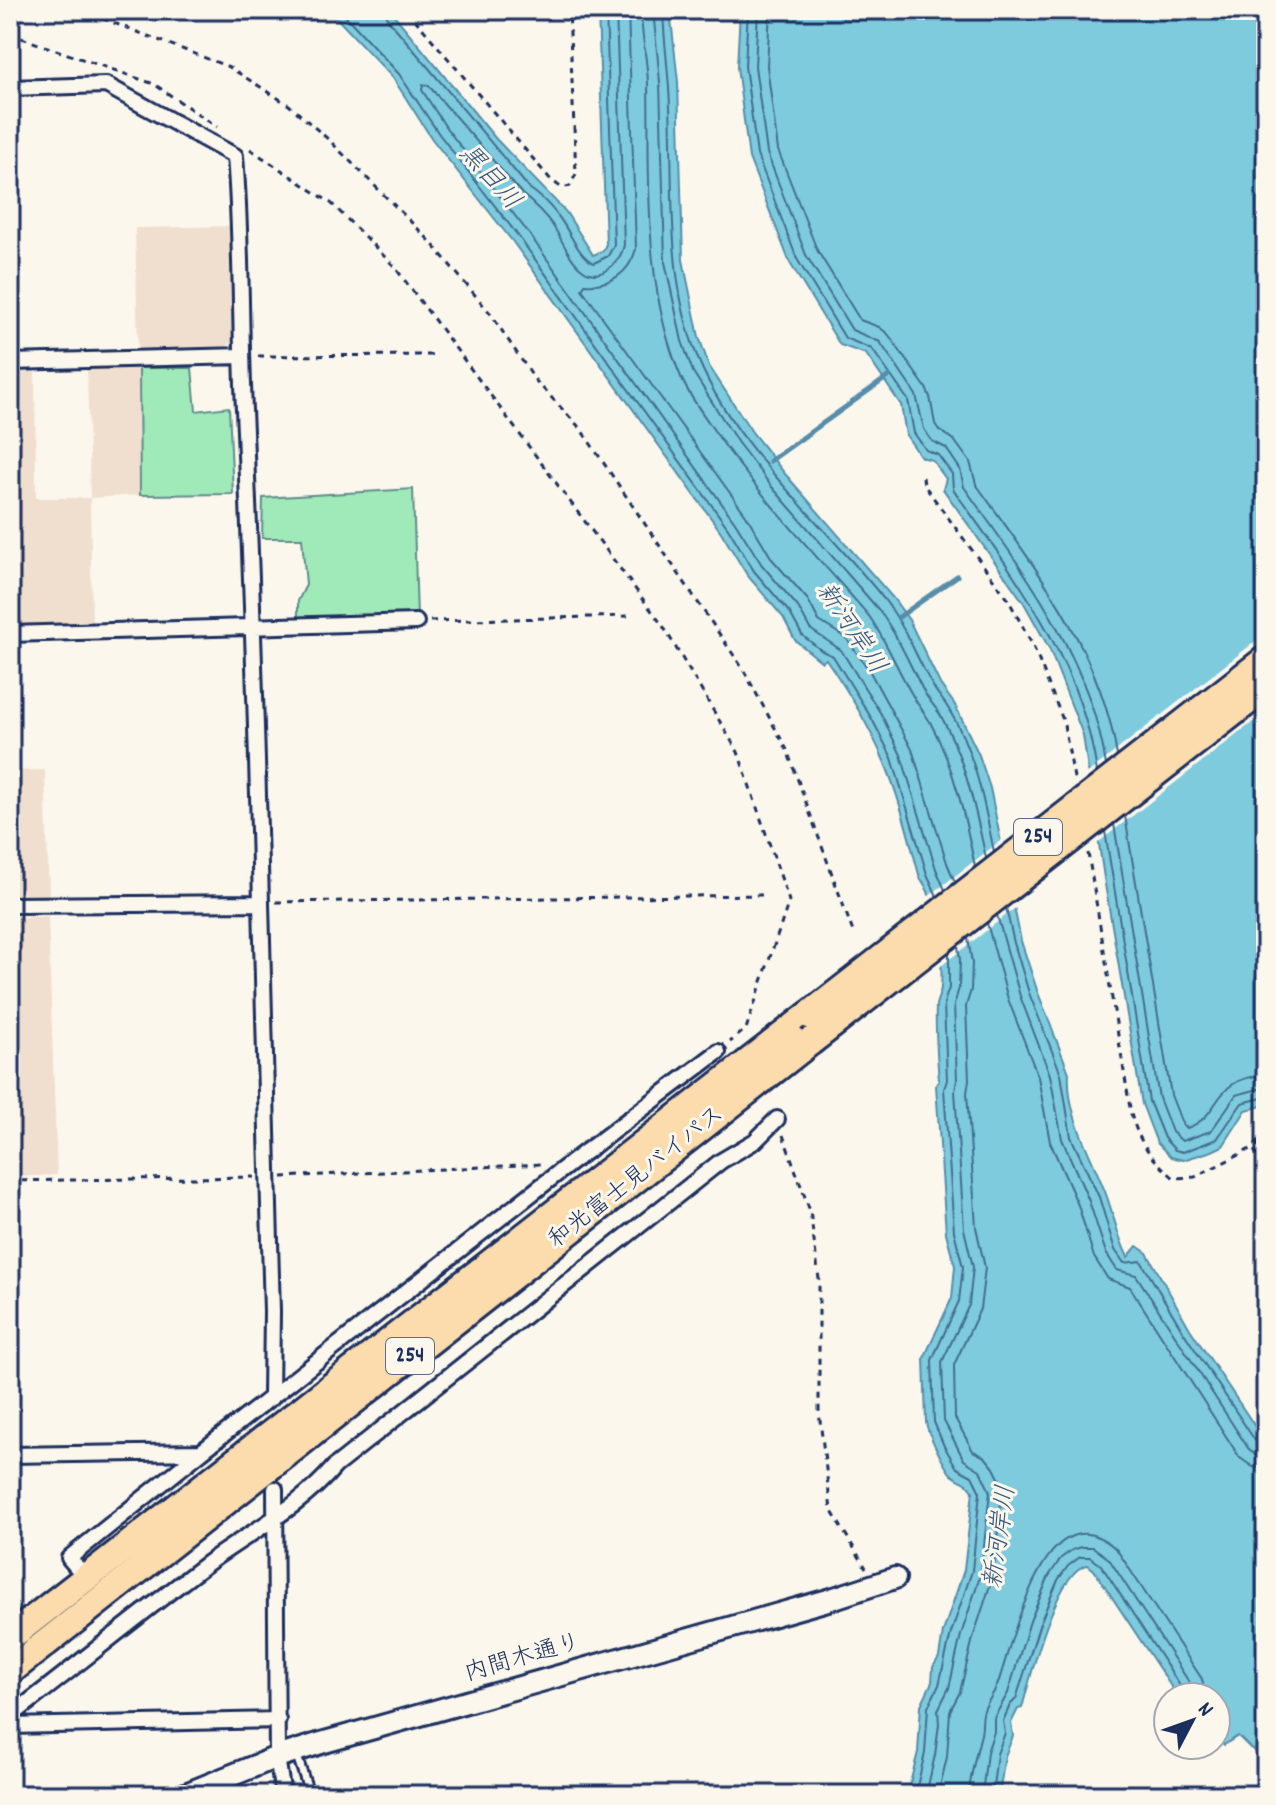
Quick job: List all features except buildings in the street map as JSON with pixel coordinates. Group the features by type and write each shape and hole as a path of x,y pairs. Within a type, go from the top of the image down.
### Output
{"highway":[{"name":"和光富士見バイパス","path":"10,1637 1266,659"},
{"name":"和光富士見バイパス","path":"10,1671 1266,687"}],"street":[{"path":"10,88 106,85 235,156 241,226 242,356 254,628 272,1311 271,1398"},
{"path":"10,362 242,356"},
{"path":"10,634 416,622"},
{"path":"10,905 261,903"},
{"path":"86,1578 69,1558 572,1162 718,1052"},
{"path":"278,1720 11,1726 12,1715 205,1565 277,1519 320,1483 335,1466 721,1161 755,1141 777,1119"},
{"path":"10,1455 201,1452"},
{"path":"275,1489 278,1720 286,1754 283,1795"},
{"name":"内間木通り","path":"183,1795 286,1754 828,1600 887,1580"}],"lane":[{"path":"286,1754 310,1795"}],"path":[{"path":"80,10 229,67 289,105 349,159 429,240 490,313 535,380 580,428 743,669 787,750 853,932"},
{"path":"407,10 554,184 562,188 570,186 576,174 569,10"},
{"path":"10,34 154,84 217,127"},
{"path":"243,144 331,203 394,266 663,626 738,752 789,901 746,1029 718,1052"},
{"path":"242,356 432,355"},
{"path":"923,477 924,485 1008,599 1033,646 1063,720 1075,782"},
{"path":"416,622 631,616"},
{"path":"1086,843 1131,1114 1138,1139 1154,1161 1174,1178 1195,1177 1266,1141"},
{"path":"261,903 762,895"},
{"path":"777,1119 810,1211 819,1279 819,1412 831,1510 866,1568 887,1580"},
{"path":"1253,1149 1266,1131"},
{"path":"1253,1149 1266,1166"},
{"path":"10,1181 268,1177 572,1162"}],"shaded area":[{"path":"234,226 237,338 222,351 138,352 135,228"},
{"path":"139,368 140,495 90,498 87,369"},
{"path":"35,369 36,498 90,498 92,627 10,628 10,370"},
{"path":"45,770 49,896 10,898 10,771"},
{"path":"48,916 57,1175 12,1177 10,918"}],"green space":[{"path":"139,368 192,368 196,411 229,407 233,494 140,495"},
{"path":"413,489 417,617 302,619 298,616 298,601 306,585 302,538 262,538 263,498"}],"water":[{"path":"329,10 390,10 496,139 566,212 593,255 603,251 606,244 598,10 670,10 678,82 683,260 699,337 709,366 752,432 909,620 940,684 955,705 979,755 990,788 1021,941 1069,1073 1076,1121 1125,1250 1128,1257 1137,1246 1147,1253 1190,1329 1266,1443 1266,1757 1238,1736 1232,1740 1232,1681 1167,1681 1088,1565 1077,1571 1066,1584 1046,1626 1022,1708 1018,1709 1011,1723 1013,1736 1005,1756 999,1795 907,1795 918,1752 921,1705 932,1682 943,1632 964,1570 973,1491 949,1472 926,1422 924,1358 952,1298 955,1266 946,1233 936,1085 939,1081 936,1005 941,976 938,931 931,900 920,878 900,804 884,761 865,721 834,671 826,659 822,662 795,640 783,617 747,575 721,532 513,242 432,139 393,78"},
{"path":"740,10 1266,10 1266,1105 1246,1110 1223,1146 1212,1151 1183,1160 1171,1157 1157,1143 1142,1104 1083,735 1049,648 1024,603 943,489 946,479 932,460 921,457 906,435 901,405 866,354 840,345 790,263 749,158 737,67"}],"pier":[{"path":"1266,633 1266,712 1095,845 1085,775"},
{"path":"1004,838 1018,906 937,969 925,899"}],"waterway":[{"path":"770,461 889,376"},
{"path":"899,617 957,576"}],"water label":[{"name":"黒目川","path":"489,178"},
{"name":"新河岸川","path":"850,629"},
{"name":"新河岸川","path":"1001,1537"}]}
